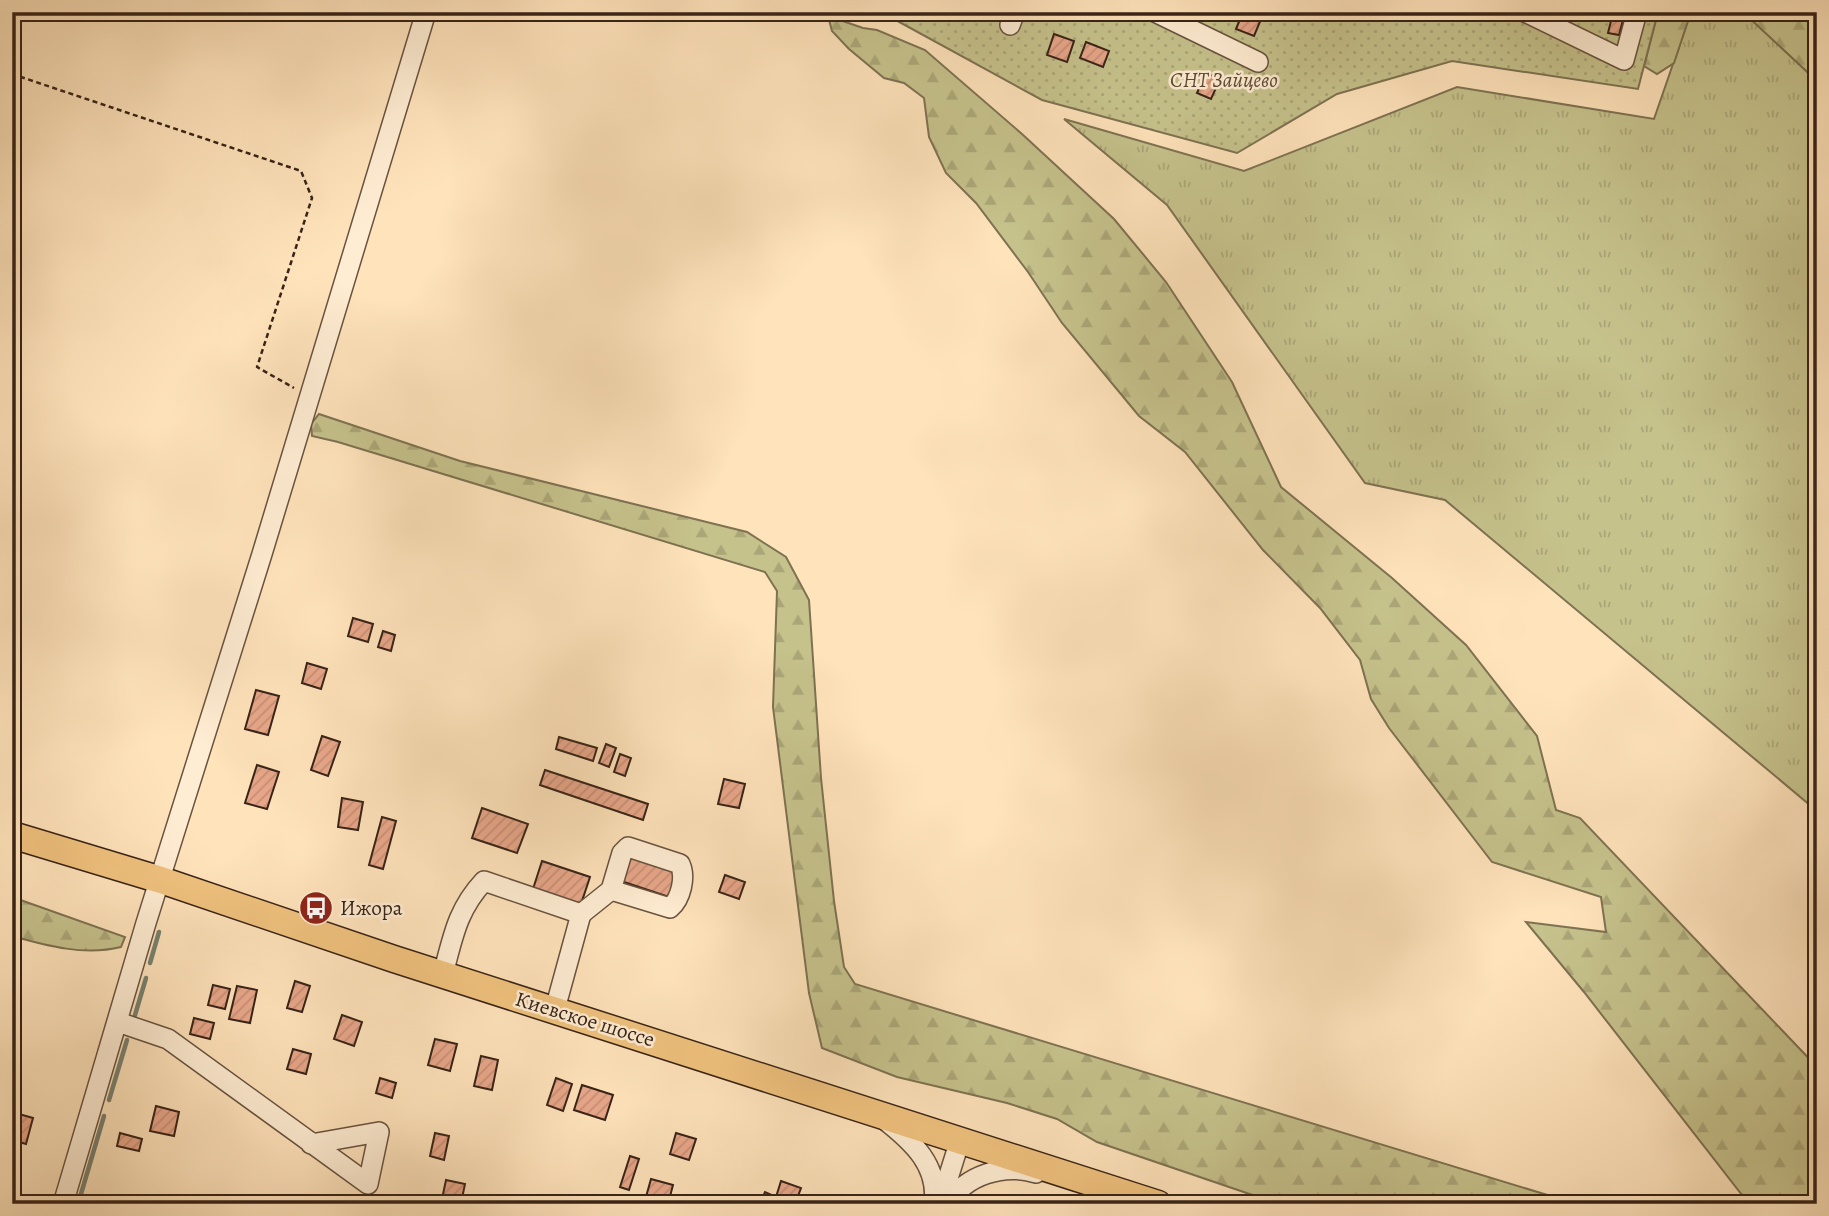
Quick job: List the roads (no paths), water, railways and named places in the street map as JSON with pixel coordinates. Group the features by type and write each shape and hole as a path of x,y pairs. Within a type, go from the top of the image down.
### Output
{"main road":[{"name":"Киевское шоссе","path":"12,835 161,880 1155,1204"}],"street":[{"path":"63,1204 146,923 426,12"},
{"path":"1155,12 1258,62"},
{"path":"1525,12 1624,60 1637,12"},
{"path":"443,974 457,920 470,896 484,881 581,914"},
{"path":"555,1009 581,914 611,890"},
{"path":"118,1022 168,1039 311,1144"},
{"path":"873,1111 922,1153 933,1180 934,1204"},
{"path":"940,1204 960,1140"},
{"path":"948,1204 952,1196 968,1181 987,1173 1024,1170 1109,1198 1155,1204"}],"waterway":[{"path":"150,963 159,932"},
{"path":"135,1015 146,978"},
{"path":"109,1100 127,1040"},
{"path":"78,1204 104,1116"}],"place":[{"name":"Ижора","path":"316,908"}],"park label":[{"name":"СНТ Зайцево","path":"1224,80"}]}
